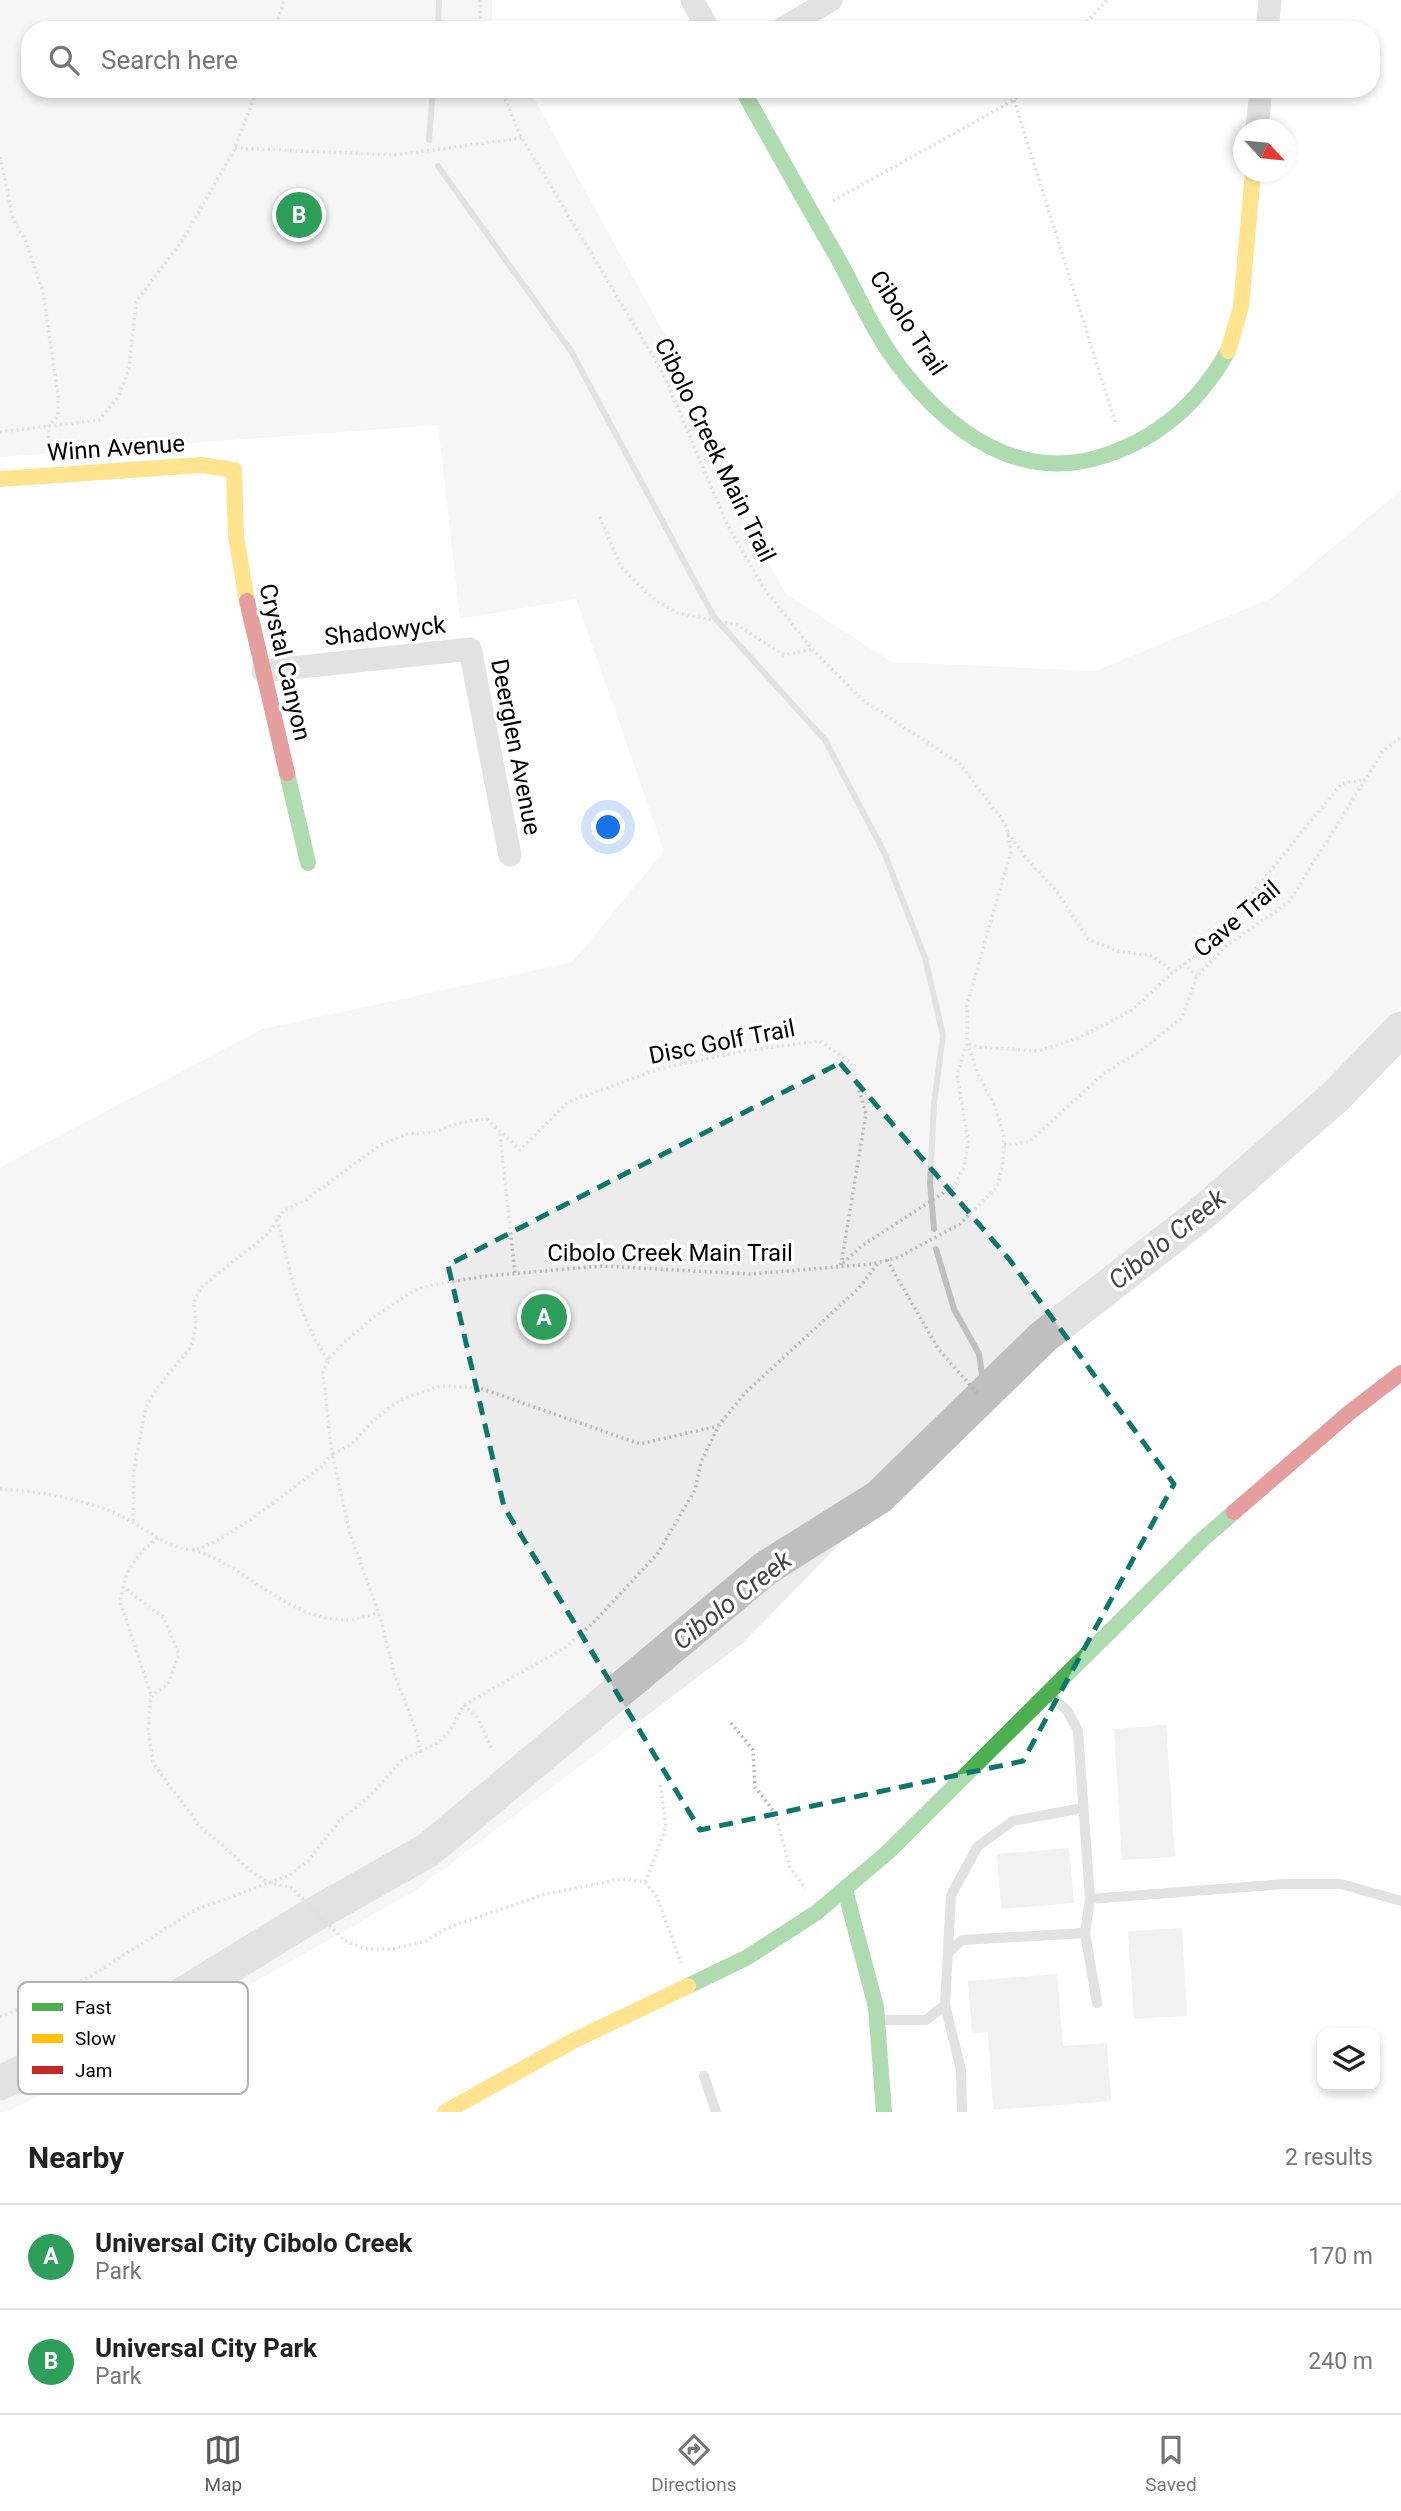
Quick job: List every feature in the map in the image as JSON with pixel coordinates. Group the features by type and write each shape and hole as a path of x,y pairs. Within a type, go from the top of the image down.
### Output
{"street":[{"path":"692,0 704,21"},
{"path":"795,21 831,0"},
{"path":"1268,21 1270,0"},
{"name":"Cibolo Trail","path":"746,98 897,363 926,398 960,429 986,447 1029,461 1069,465 1099,461 1160,429 1196,400 1220,366 1238,323 1252,182"},
{"path":"1258,119 1260,98"},
{"name":"Winn Avenue","path":"0,479 201,465 234,470"},
{"name":"Crystal Canyon","path":"234,470 236,536 243,582 308,863"},
{"name":"Shadowyck","path":"263,671 470,649"},
{"name":"Deerglen Avenue","path":"470,649 510,855"},
{"path":"445,2112 573,2041 746,1958 816,1913 887,1853 1203,1539 1349,1413 1401,1373"},
{"path":"845,1890 877,2020 884,2112"}],"lane":[{"path":"1049,1692 1068,1712 1078,1731 1090,1899 1085,1933 1097,2003"},
{"path":"961,2112 961,2070 945,2005 951,1895 978,1846 1013,1821 1083,1808"},
{"path":"1090,1899 1284,1885 1341,1884 1401,1901"},
{"path":"950,1951 962,1940 1085,1933"},
{"path":"877,2020 926,2020 945,2005"},
{"path":"704,2076 716,2112"}],"path":[{"path":"278,21 284,0"},
{"path":"480,0 481,21"},
{"path":"1087,21 1107,0"},
{"path":"0,432 99,420 118,397 129,369 136,302 184,238 235,148 254,98"},
{"name":"Cibolo Creek Main Trail","path":"328,1360 372,1319 415,1290 516,1274 602,1266 750,1274 878,1263 941,1237 973,1212 996,1188 1003,1163 1004,1145 995,1105 978,1074 967,1043 967,1005 1005,879 1011,851 1007,831 979,785 960,764 861,699 812,649 763,587 727,524 663,373 522,138 505,98"},
{"path":"811,213 1014,100 1124,450"},
{"path":"235,148 395,155 522,138"},
{"path":"0,157 5,192 13,219 26,242 43,292 58,396 58,416 48,426"},
{"path":"600,517 621,567 638,587 678,613 706,620 726,621 784,655 812,649"},
{"name":"Cave Trail","path":"1004,1145 1029,1142 1103,1074 1140,1051 1182,1018 1197,976 1226,946 1289,902 1384,751 1401,737"},
{"path":"841,1265 863,1245 954,1186 964,1168 968,1141 957,1075 967,1043 977,1047 1038,1051 1078,1038 1132,1010 1172,972 1208,947 1342,783 1366,780"},
{"path":"1007,831 1030,863 1055,889 1088,939 1117,951 1153,956 1172,972"},
{"path":"1184,963 1197,976"},
{"name":"Disc Golf Trail","path":"133,1522 134,1469 146,1407 157,1388 191,1347 196,1326 194,1302 201,1287 268,1234 283,1211 304,1200 379,1146 406,1134 434,1132 459,1123 487,1119 520,1150 568,1102 581,1097 659,1069 743,1051 820,1041 851,1063 866,1114 841,1265"},
{"path":"500,1134 516,1274"},
{"path":"278,1219 295,1297 302,1316 328,1360 323,1372 332,1454 350,1533 379,1613 420,1753"},
{"path":"887,1260 939,1350 979,1395"},
{"path":"79,1982 195,1910 290,1875 308,1861 340,1820 370,1796 401,1761 420,1753 450,1731 464,1705 565,1647 596,1620 658,1553 690,1499 702,1462 719,1425 745,1393 859,1288 878,1263"},
{"path":"191,1549 222,1538 321,1467 332,1454 351,1445 373,1420 402,1399 441,1386 480,1388 640,1444 719,1425"},
{"path":"0,1489 41,1493 91,1505 133,1522 158,1538 212,1555 304,1612 349,1620 379,1613"},
{"path":"158,1538 138,1554 126,1572 120,1601 151,1696 148,1728 153,1763 198,1825 220,1846 267,1882 292,1888 345,1941 368,1949 393,1948 426,1941 447,1928 542,1895 621,1879 645,1882 657,1897 691,1984"},
{"path":"123,1587 164,1618 179,1655 167,1684 151,1696"},
{"path":"464,1705 477,1717 493,1751"},
{"path":"731,1723 753,1750 755,1787 775,1813 790,1867 816,1913"},
{"path":"645,1882 666,1826 660,1783"},
{"path":"0,2017 18,2009"}],"highlighted area":[{"path":"840,1063 1009,1259 1174,1484 1023,1761 700,1830 504,1507 448,1265"}],"shaded area":[{"path":"0,0 492,0 492,21 21,21 21,98 534,98 668,340 715,464 786,594 892,662 1095,671 1272,598 1401,490 1401,1006 1191,1238 985,1395 743,1643 415,1891 248,1986 248,1982 18,1982 18,2094 43,2094 6,2112 0,2112 0,1167 262,1029 572,962 664,851 576,599 460,619 438,425 0,457"}],"building":[{"path":"1166,1725 1175,1857 1122,1860 1114,1729"},
{"path":"1069,1848 1074,1903 1001,1909 997,1854"},
{"path":"1182,1928 1187,2016 1134,2019 1128,1931"},
{"path":"1057,1974 1063,2046 1107,2043 1111,2101 993,2110 988,2032 972,2033 968,1981"}],"waterway":[{"path":"438,21 439,0"},
{"path":"429,140 432,98"},
{"path":"438,166 571,351 714,617 825,740 884,852 925,958 943,1035 934,1104 930,1183 934,1229"},
{"name":"Cibolo Creek","path":"203,1982 301,1922 428,1850 766,1568 879,1497 1043,1337 1200,1215 1335,1097 1401,1029"},
{"path":"936,1249 954,1309 979,1354 985,1395"},
{"name":"Cibolo Creek","path":"0,2083 18,2074"}],"traffic: fast":[{"path":"747,98 873,326 899,366 940,412 989,446 1016,457 1045,463 1075,462 1106,455 1144,438 1177,415 1205,386 1228,351"},
{"path":"287,773 308,863"},
{"path":"688,1986 746,1958 816,1913 887,1853 1203,1539 1234,1512"},
{"path":"845,1890 876,2007 884,2112"}],"traffic: slow":[{"path":"1228,351 1241,307 1252,182"},
{"path":"0,479 201,465 234,470 236,536 247,601"},
{"path":"445,2112 573,2041 688,1986"}],"traffic: jam":[{"path":"247,601 287,773"},
{"path":"1234,1512 1349,1413 1401,1373"}],"place":[{"name":"Universal City Park","path":"299,215"},
{"name":"Universal City Cibolo Creek","path":"544,1317"}]}
